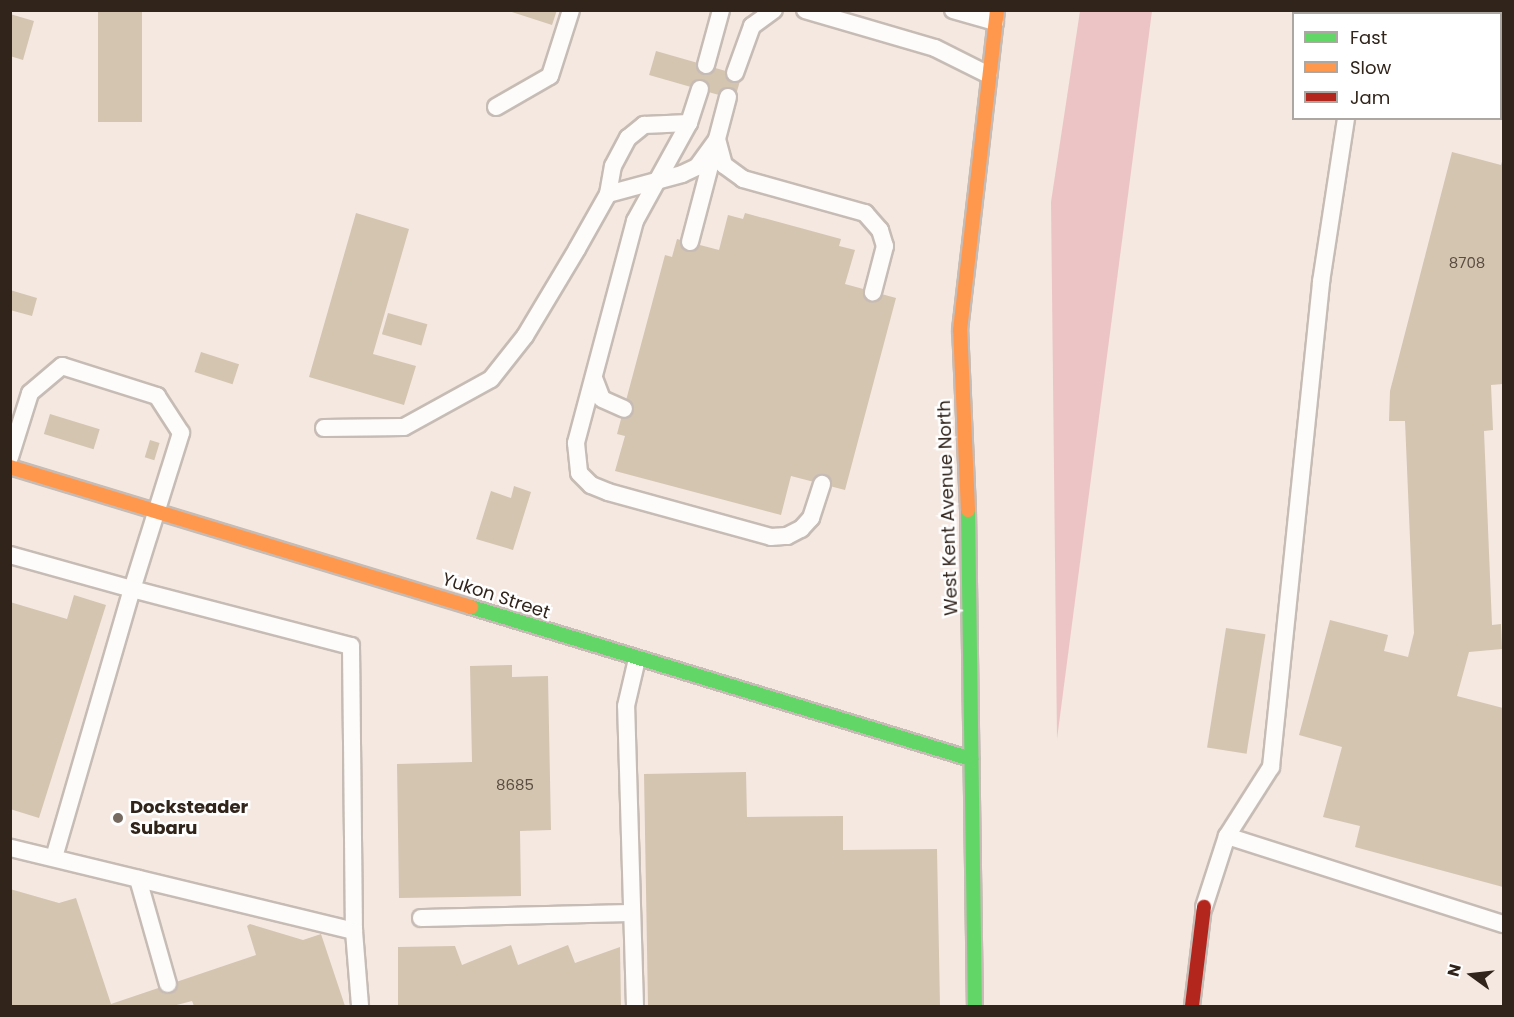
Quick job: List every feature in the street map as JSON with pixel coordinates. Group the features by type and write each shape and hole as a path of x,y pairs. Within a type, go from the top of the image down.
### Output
{"street":[{"name":"West Kent Avenue North","path":"975,1006 970,562 960,330 996,16"},
{"name":"Yukon Street","path":"10,468 971,759"},
{"path":"1192,1006 1204,907"}],"lane":[{"path":"496,107 550,76 571,10"},
{"path":"706,65 721,10"},
{"path":"735,73 752,26 774,10"},
{"path":"805,10 935,48 989,75"},
{"path":"953,10 996,16"},
{"path":"700,89 689,123 636,221 576,443 579,473 591,484 771,537 787,536 806,524 819,502 822,484"},
{"path":"690,242 728,97"},
{"path":"1204,907 1227,836 1271,767 1321,282 1346,120"},
{"path":"324,428 404,427 491,379 525,336 608,194 613,166 632,134 644,125 689,123"},
{"path":"608,194 658,181 697,167 717,139"},
{"path":"717,139 724,165 743,180 865,213 880,230 885,246 873,292"},
{"path":"10,457 30,393 62,366 157,396 181,433 132,589 54,858"},
{"path":"594,378 602,399 624,410"},
{"path":"10,555 351,646 354,931 360,1006"},
{"path":"635,1006 626,706 637,659"},
{"path":"1227,836 1503,924"},
{"path":"10,848 354,931"},
{"path":"138,879 168,984"},
{"path":"421,918 632,913"}],"shaded area":[{"path":"1080,11 1152,11 1057,739 1051,202"}],"building":[{"path":"98,10 142,10 142,122 98,122"},
{"path":"506,10 557,10 552,25"},
{"path":"10,14 34,21 23,60 10,56"},
{"path":"656,51 742,76 735,100 649,75"},
{"path":"1452,152 1501,165 1503,158 1503,384 1491,385 1493,430 1484,431 1492,625 1501,624 1502,649 1469,652 1457,696 1503,708 1503,887 1355,847 1360,826 1323,817 1342,747 1299,735 1330,620 1388,635 1384,651 1408,657 1414,633 1405,421 1389,421 1390,391"},
{"path":"356,213 409,229 373,354 416,366 404,405 309,377"},
{"path":"745,213 841,239 839,246 855,250 845,284 896,298 845,490 791,476 781,515 615,471 625,436 617,434 665,255 672,257 677,239 719,250 728,215 743,219"},
{"path":"10,290 37,298 32,316 10,310"},
{"path":"388,313 427,324 421,345 382,334"},
{"path":"201,352 239,364 233,384 195,372"},
{"path":"50,414 100,429 94,449 44,434"},
{"path":"150,440 160,443 154,460 145,457"},
{"path":"514,486 531,492 513,550 476,539 491,491 511,498"},
{"path":"74,595 106,605 39,818 10,809 10,602 67,619"},
{"path":"1226,628 1266,634 1247,754 1207,748"},
{"path":"512,665 512,677 548,676 551,830 520,831 521,896 399,898 397,764 472,762 470,666"},
{"path":"746,772 747,817 843,816 843,850 937,849 940,1006 648,1006 644,774"},
{"path":"10,889 59,903 76,898 111,1004 256,955 247,926 250,924 303,940 321,934 345,1006 194,1006 192,1001 173,1006 10,1006"},
{"path":"511,945 518,965 568,945 575,963 620,947 621,1006 398,1006 398,947 455,946 462,965"}],"traffic: fast":[{"path":"968,510 975,1006"},
{"path":"471,607 971,759"}],"traffic: slow":[{"path":"968,510 960,330 997,10"},
{"path":"10,467 471,607"}],"traffic: jam":[{"path":"1192,1006 1204,907"}],"place":[{"name":"Docksteader Subaru","path":"118,818"}]}
